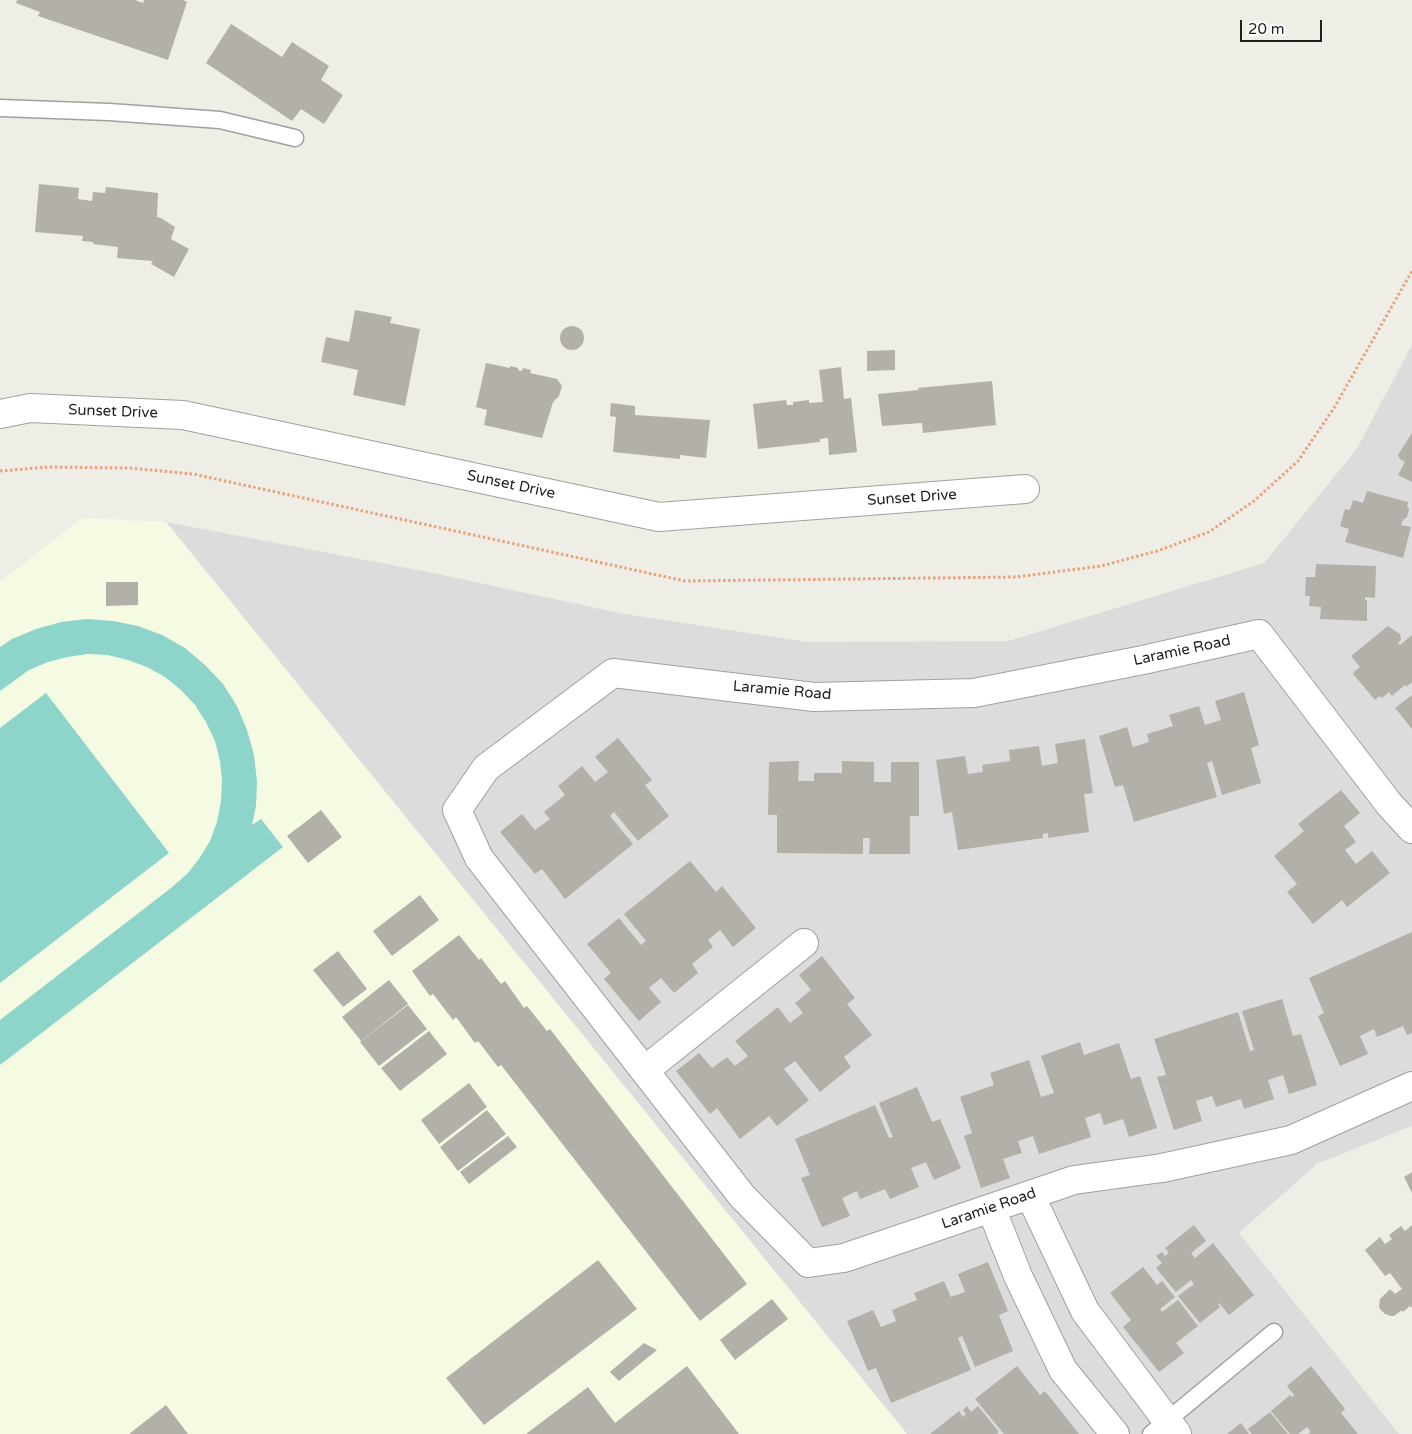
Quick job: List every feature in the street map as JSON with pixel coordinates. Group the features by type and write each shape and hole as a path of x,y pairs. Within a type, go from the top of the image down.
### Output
{"street":[{"name":"Sunset Drive","path":"0,414 30,408 183,415 659,517 1025,489"},
{"name":"Laramie Road","path":"1412,828 1389,804 1260,634 974,694 814,697 613,673 486,768 457,810 479,858 742,1196 808,1263 844,1258 1074,1180 1162,1168 1291,1140 1412,1086"},
{"path":"645,1070 804,943"},
{"path":"1030,1194 1085,1311 1165,1430"},
{"path":"991,1208 1018,1276 1064,1370 1115,1434"}],"lane":[{"path":"0,108 109,112 220,120 295,138"},
{"path":"1165,1430 1274,1332"}],"shaded area":[{"path":"1412,345 1412,1126 1317,1164 1239,1233 1399,1434 907,1434 166,522 428,572 625,614 807,642 1008,641 1264,563 1356,450"},
{"path":"82,518 166,522 907,1434 0,1434 0,582"},
{"path":"87,619 113,621 138,626 162,635 185,648 223,684 237,706 247,730 254,755 257,781 256,806 252,825 261,819 283,847 0,1065 0,1020 187,874 210,841 217,822 222,781 215,741 195,705 165,677 147,667 128,660 108,655 88,654 48,662 29,670 0,691 0,647 12,639 36,629 61,622"},
{"path":"46,693 169,853 0,983 0,728"}],"building":[{"path":"17,0 135,0 143,3 144,0 183,0 187,2 168,60 38,16 40,12 16,3"},
{"path":"231,24 282,57 292,42 329,66 321,80 343,95 324,124 301,109 292,121 206,63"},
{"path":"39,184 79,188 78,199 92,201 93,192 105,193 106,187 158,193 157,217 175,227 171,239 189,249 174,277 151,264 153,261 117,258 118,247 82,241 83,236 35,232"},
{"path":"355,310 392,317 390,323 420,329 405,406 353,395 358,370 321,362 326,337 349,342"},
{"path":"572,326 580,330 584,338 580,346 572,350 564,346 560,338 564,330"},
{"path":"895,350 895,370 867,371 867,351"},
{"path":"486,363 510,368 510,366 522,371 523,368 531,370 530,373 557,379 562,386 559,396 553,402 542,438 484,425 487,410 476,407"},
{"path":"841,367 844,399 851,398 857,452 829,455 828,438 820,439 820,442 758,449 753,404 786,400 787,405 793,405 793,402 809,400 809,403 823,402 819,370"},
{"path":"992,381 996,425 923,433 922,423 882,426 878,394"},
{"path":"611,403 635,406 635,415 710,420 706,458 680,455 680,459 613,452 616,417 610,416"},
{"path":"1412,433 1412,482 1398,475 1405,462 1398,455"},
{"path":"1367,491 1408,502 1407,517 1401,525 1411,527 1403,558 1345,542 1349,529 1340,526 1345,509 1350,510 1353,500 1363,503"},
{"path":"1316,564 1376,566 1375,598 1365,597 1365,600 1367,600 1367,621 1320,619 1321,607 1309,606 1310,596 1305,596 1306,577 1315,577"},
{"path":"106,582 138,582 138,605 106,606"},
{"path":"1388,626 1400,634 1401,640 1398,643 1400,645 1412,635 1412,682 1406,687 1405,685 1392,696 1389,692 1382,698 1380,696 1375,700 1353,674 1360,667 1351,656"},
{"path":"1244,692 1259,745 1251,748 1261,783 1222,795 1212,761 1207,763 1217,797 1134,822 1123,785 1115,787 1099,736 1127,727 1133,747 1149,742 1147,734 1173,726 1169,715 1199,706 1205,725 1221,720 1215,701"},
{"path":"1412,695 1412,729 1395,708"},
{"path":"618,738 652,780 645,785 669,816 638,841 614,812 610,816 633,844 565,899 542,869 535,874 500,832 522,814 535,830 550,819 544,812 565,795 558,786 582,766 595,782 608,772 595,757"},
{"path":"1085,739 1093,793 1084,794 1089,832 1048,838 1048,833 1043,834 1043,838 958,850 952,812 944,814 936,760 965,756 968,774 983,772 982,765 1010,761 1009,750 1039,746 1042,766 1058,763 1055,744"},
{"path":"799,761 798,781 814,781 814,773 842,773 842,761 874,762 874,782 891,782 891,762 919,762 919,816 910,816 910,854 869,854 870,838 863,838 863,854 777,853 777,815 768,815 769,762"},
{"path":"1341,790 1360,813 1344,826 1356,842 1345,850 1356,864 1372,851 1390,873 1347,907 1342,900 1313,924 1287,892 1297,884 1274,856 1304,831 1298,824"},
{"path":"321,810 342,837 308,863 287,836"},
{"path":"690,861 716,892 722,886 756,928 733,947 720,930 708,940 713,947 692,964 698,973 674,993 661,978 649,988 661,1002 639,1021 604,979 611,973 587,944 619,918 641,945 646,941 624,914"},
{"path":"420,895 439,920 392,956 373,931"},
{"path":"1412,932 1412,1033 1407,1035 1403,1026 1377,1037 1374,1029 1360,1036 1368,1054 1340,1066 1318,1016 1324,1013 1309,978"},
{"path":"459,935 479,960 481,958 501,984 505,981 524,1008 527,1006 547,1031 550,1029 747,1284 700,1321 501,1065 498,1067 478,1041 475,1043 456,1017 453,1020 433,994 430,996 412,971"},
{"path":"338,951 367,989 343,1007 313,970"},
{"path":"822,956 855,998 847,1004 872,1035 844,1057 851,1067 820,1092 795,1061 784,1069 809,1100 777,1126 769,1116 740,1139 717,1108 710,1114 676,1071 699,1053 712,1068 727,1057 735,1066 748,1056 735,1041 778,1007 790,1023 803,1013 795,1003 811,990 799,975"},
{"path":"389,980 408,1004 361,1041 342,1017"},
{"path":"1282,999 1293,1036 1301,1034 1317,1085 1289,1094 1283,1075 1268,1080 1274,1099 1244,1109 1241,1099 1216,1107 1212,1096 1196,1101 1202,1121 1174,1130 1157,1077 1166,1075 1154,1039 1238,1012 1250,1051 1254,1050 1242,1011"},
{"path":"408,1005 427,1029 379,1066 360,1042"},
{"path":"429,1031 447,1054 400,1091 381,1068"},
{"path":"1080,1042 1084,1055 1119,1043 1131,1079 1140,1076 1157,1128 1129,1137 1123,1119 1104,1125 1100,1113 1085,1118 1091,1137 1039,1154 1033,1136 1018,1141 1022,1153 1003,1159 1010,1178 981,1188 964,1136 972,1133 960,1097 994,1085 990,1073 1029,1060 1041,1097 1054,1093 1041,1056"},
{"path":"469,1083 487,1107 439,1144 421,1120"},
{"path":"917,1087 932,1122 940,1119 961,1168 934,1180 926,1162 911,1168 919,1187 890,1199 885,1189 860,1199 857,1191 842,1198 850,1216 822,1227 801,1178 810,1175 795,1139 875,1105 889,1138 893,1137 879,1103"},
{"path":"487,1110 506,1134 458,1171 440,1147"},
{"path":"508,1136 517,1147 469,1184 460,1172"},
{"path":"1412,1172 1412,1193 1404,1177"},
{"path":"1194,1225 1206,1241 1191,1253 1195,1258 1213,1243 1254,1295 1229,1315 1219,1303 1220,1307 1200,1323 1178,1296 1194,1284 1191,1280 1176,1292 1156,1268 1162,1263 1156,1256 1162,1252 1165,1256 1169,1253 1165,1248"},
{"path":"1412,1225 1412,1308 1410,1306 1403,1312 1402,1310 1391,1316 1385,1314 1380,1309 1380,1299 1390,1289 1395,1294 1402,1289 1390,1273 1385,1276 1365,1250 1380,1237 1385,1244 1392,1239 1389,1235 1401,1226 1405,1231"},
{"path":"598,1260 637,1309 484,1425 446,1378"},
{"path":"988,1262 1008,1311 999,1315 1013,1351 975,1367 962,1336 958,1338 971,1370 891,1403 876,1368 868,1371 847,1321 873,1310 881,1327 896,1321 892,1310 917,1300 914,1293 944,1281 951,1297 965,1292 958,1274"},
{"path":"1143,1267 1157,1285 1162,1281 1175,1297 1160,1309 1162,1312 1178,1300 1198,1326 1176,1343 1184,1353 1159,1372 1123,1327 1131,1320 1110,1293"},
{"path":"772,1299 788,1319 735,1360 720,1340"},
{"path":"644,1343 657,1350 619,1381 610,1372"},
{"path":"687,1366 739,1434 526,1434 588,1387 615,1423"},
{"path":"1017,1366 1040,1395 1045,1391 1079,1434 1004,1434 975,1399"},
{"path":"1311,1366 1345,1409 1341,1413 1358,1434 1308,1434 1311,1432 1307,1427 1298,1434 1290,1434 1271,1411 1290,1395 1292,1397 1294,1395 1287,1386"},
{"path":"166,1405 188,1434 129,1434"},
{"path":"967,1406 971,1412 978,1406 999,1432 997,1434 930,1434 959,1411 963,1417 966,1414 963,1410"},
{"path":"1270,1412 1288,1434 1252,1434 1248,1429"},
{"path":"1241,1423 1249,1434 1227,1434"}]}
